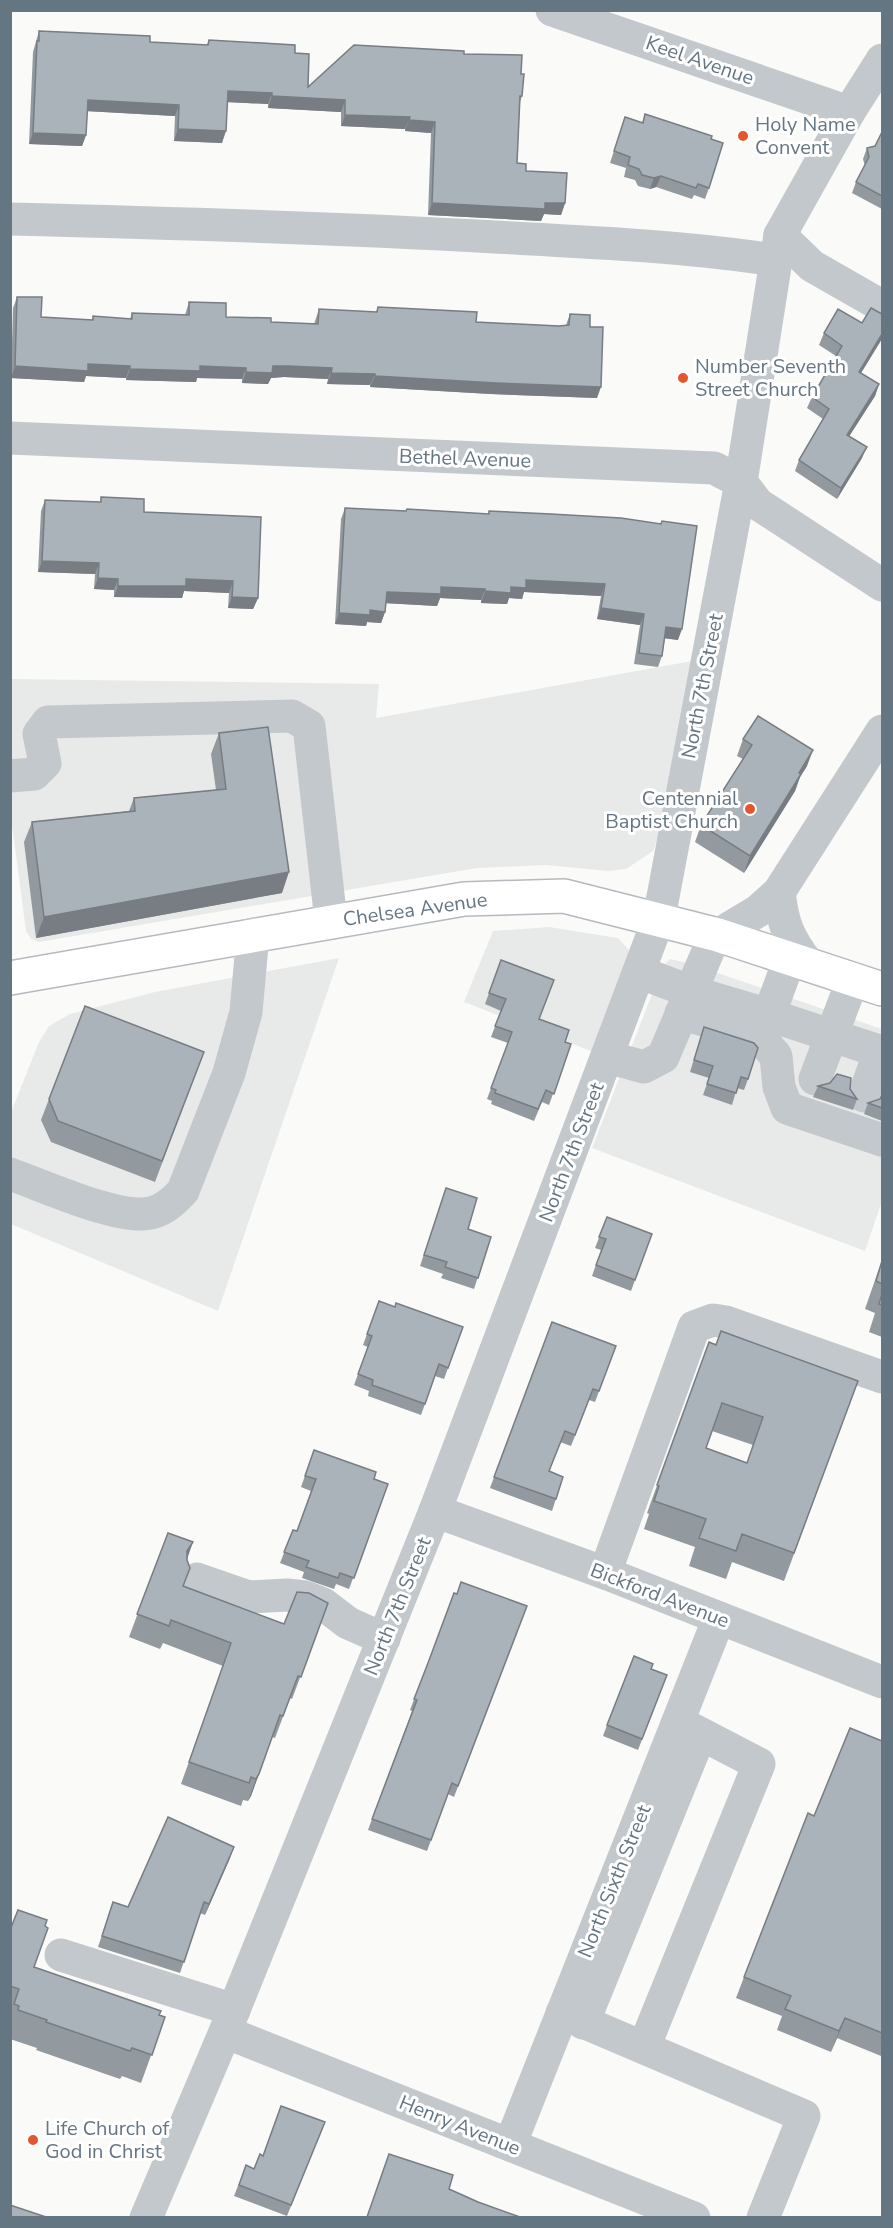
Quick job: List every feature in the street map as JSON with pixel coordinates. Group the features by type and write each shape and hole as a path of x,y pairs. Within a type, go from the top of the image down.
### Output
{"main road":[{"name":"Chelsea Avenue","path":"10,978 464,899 564,896 659,918 868,984"}],"street":[{"name":"Keel Avenue","path":"552,10 849,112"},
{"name":"North 7th Street","path":"146,2217 230,2021 435,1511 659,918 741,482 777,248 849,112 882,60"},
{"path":"10,219 317,227 725,252 777,248 882,306"},
{"name":"Bethel Avenue","path":"10,438 714,468 741,482 758,504 882,585"},
{"path":"10,776 34,774 45,763 39,734 48,722 292,716 309,726 331,921"},
{"path":"607,1056 644,1067 663,1057 716,935 758,911 779,892 882,731"},
{"path":"639,972 685,1002 765,1026 841,1039 881,1052 870,1118 816,1102 787,1108 779,1087 776,1056 765,1026 799,961 783,920 779,892"},
{"path":"10,1174 123,1212 145,1214 171,1203 183,1191 229,1073 246,1012 253,934"},
{"path":"816,1102 841,1039 868,984"},
{"path":"604,1573 694,1327 713,1320 726,1322 878,1363"},
{"name":"Bickford Avenue","path":"435,1511 604,1573 882,1682"},
{"path":"196,1579 249,1597 287,1595 305,1598 323,1604 348,1623 384,1639"},
{"name":"North Sixth Street","path":"510,2145 572,2018 689,1728 719,1618"},
{"path":"644,2047 759,1764 689,1728"},
{"name":"Henry Avenue","path":"60,1955 230,2021 510,2145 694,2217"},
{"path":"572,2018 804,2116 763,2217"}],"shaded area":[{"path":"692,661 663,824 653,851 626,869 608,871 546,865 477,868 39,942 31,939 26,931 11,817 10,679 379,684 376,718"},
{"path":"549,927 618,938 634,956 596,1053 464,1002 493,931"},
{"path":"339,958 218,1311 11,1224 10,1115 39,1042 49,1026 70,1014 155,992"},
{"path":"670,959 688,963 882,1029 882,1201 865,1251 592,1148 663,966"}],"building":[{"path":"39,31 150,36 150,42 208,45 209,40 295,45 295,53 309,54 308,87 354,45 464,51 464,54 522,55 521,74 524,74 522,96 520,96 517,163 526,164 526,171 567,173 565,203 545,203 545,209 432,203 435,122 409,120 410,117 345,115 345,100 228,91 226,131 178,129 179,105 88,100 86,135 33,133"},
{"path":"645,114 712,136 711,139 723,143 709,188 698,184 696,188 661,176 654,178 642,175 639,169 628,165 630,157 614,151 625,117 643,123"},
{"path":"882,132 882,196 856,182 869,157 867,148 875,146"},
{"path":"17,297 42,297 41,317 93,320 93,316 132,319 132,313 189,315 189,302 226,303 226,317 271,318 271,322 318,324 319,309 377,312 378,307 477,312 476,322 559,326 569,325 570,314 590,315 590,327 603,327 601,387 375,376 375,374 331,373 332,368 288,366 273,366 272,373 246,372 246,368 200,366 200,371 130,369 130,366 88,364 88,371 15,366"},
{"path":"871,308 882,314 882,334 859,372 879,384 847,435 867,447 841,488 799,460 829,409 812,397 842,346 824,333 838,309 862,323"},
{"path":"101,497 144,499 144,512 261,517 258,598 232,597 233,581 186,579 186,586 118,586 118,579 98,578 99,563 42,561 45,500 101,502"},
{"path":"345,508 489,514 489,511 551,514 621,518 661,524 662,521 697,526 682,629 666,627 662,656 639,653 644,614 601,608 605,584 526,580 526,588 511,587 511,593 441,587 441,594 387,592 385,612 370,610 370,615 339,613"},
{"name":"Centennial Baptist Church","path":"758,716 813,750 799,773 801,774 750,856 701,825 752,745 743,739"},
{"path":"268,727 289,872 44,917 32,822 135,811 134,798 226,789 219,733"},
{"path":"501,960 554,980 539,1019 569,1030 565,1042 571,1044 554,1094 546,1090 538,1109 495,1093 496,1090 491,1088 512,1032 495,1026 506,999 489,993"},
{"path":"85,1006 204,1052 162,1161 58,1121 49,1099"},
{"path":"704,1027 754,1043 758,1048 748,1079 741,1077 736,1093 707,1084 713,1066 694,1060"},
{"path":"837,1074 851,1078 850,1089 857,1099 818,1086 830,1083"},
{"path":"882,1095 882,1108 868,1103 880,1099"},
{"path":"446,1188 477,1198 468,1229 491,1237 478,1278 445,1267 447,1262 424,1255"},
{"path":"607,1217 652,1234 635,1280 596,1265 606,1239 599,1237"},
{"path":"882,1261 882,1284 876,1281"},
{"path":"379,1301 395,1307 396,1303 463,1327 448,1368 439,1364 425,1404 372,1385 373,1380 358,1374 372,1336 367,1334"},
{"path":"552,1322 616,1346 599,1391 593,1389 575,1435 565,1431 549,1471 563,1477 556,1499 494,1477"},
{"path":"721,1331 858,1381 794,1553 742,1534 736,1551 699,1538 706,1519 654,1501 659,1486 657,1485 709,1342 716,1345","holes":["722,1403 763,1417 747,1463 706,1448"]},
{"path":"314,1450 376,1472 374,1479 388,1484 354,1578 340,1573 338,1578 306,1567 309,1561 284,1552 293,1530 297,1531 316,1479 305,1476"},
{"path":"168,1533 193,1542 187,1551 190,1568 183,1586 284,1624 297,1592 309,1593 328,1603 301,1677 298,1676 283,1716 280,1715 259,1774 256,1779 251,1777 249,1783 189,1762 231,1643 171,1620 169,1626 137,1614"},
{"path":"461,1582 527,1606 458,1786 452,1783 431,1840 372,1819 417,1700 414,1699 454,1593 457,1594"},
{"path":"634,1656 653,1664 651,1669 667,1675 642,1739 607,1725"},
{"path":"850,1728 882,1741 882,2033 845,2018 839,2031 785,2009 791,1996 744,1977 808,1813 814,1816"},
{"path":"168,1817 234,1847 209,1904 204,1902 184,1962 102,1936 113,1902 128,1907"},
{"path":"18,1910 47,1920 45,1926 48,1928 34,1967 161,2011 159,2015 165,2017 152,2055 132,2048 130,2051 18,2010 19,2006 14,2004 19,1989 10,1986 10,1930"},
{"path":"281,2106 325,2122 291,2205 239,2185 246,2165 254,2169 260,2154 263,2156"},
{"path":"389,2154 453,2175 449,2189 520,2217 367,2217"},
{"path":"10,2205 46,2217 10,2217"}],"place":[{"name":"Holy Name Convent","path":"743,136"},
{"name":"Number Seventh Street Church","path":"683,378"},
{"name":"Centennial Baptist Church","path":"750,809"},
{"name":"Life Church of God in Christ","path":"33,2140"}]}
